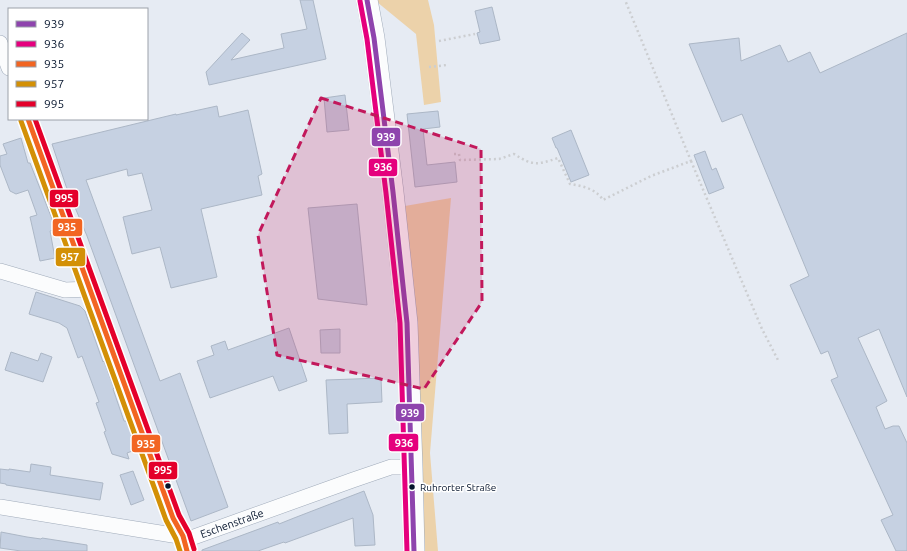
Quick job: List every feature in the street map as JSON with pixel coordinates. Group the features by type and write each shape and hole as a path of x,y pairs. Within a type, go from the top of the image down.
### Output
{"main road":[{"path":"367,0 374,38 407,323 414,551"}],"street":[{"path":"0,43 8,65"},
{"path":"28,120 173,518 183,536 187,551"},
{"path":"0,271 65,290 91,289"},
{"name":"Eschenstraße","path":"0,507 191,538 353,480 391,468 412,467"}],"path":[{"path":"625,0 762,329 778,360"},
{"path":"440,42 475,34"},
{"path":"429,67 447,64"},
{"path":"454,154 459,154 460,160 499,159 514,154 526,162 540,164 558,158 570,184 581,186 599,193 603,200 651,176 691,161"}],"highlighted area":[{"path":"321,98 481,149 482,302 424,389 277,355 258,235"}],"shaded area":[{"path":"377,0 428,0 434,25 441,102 424,105 416,34 377,2"},
{"path":"451,198 430,453 438,551 425,551 405,206"}],"building":[{"path":"300,0 313,0 326,59 209,85 206,72 242,33 250,40 231,60 284,48 281,34 307,29"},
{"path":"492,7 500,40 480,44 477,33 480,32 475,11"},
{"path":"907,33 907,397 879,329 858,338 887,401 876,407 885,429 893,426 899,426 907,443 907,551 896,551 881,520 893,515 831,380 838,377 828,351 821,354 790,285 809,276 742,114 722,122 689,44 739,38 741,61 780,45 788,62 810,52 820,73"},
{"path":"345,95 349,130 327,132 324,98"},
{"path":"217,106 219,117 248,110 262,174 258,176 262,195 201,209 217,277 171,288 160,247 132,254 123,217 152,210 142,173 128,176 127,169 86,180 160,381 180,373 228,507 191,521 87,236 66,186 52,144 176,114"},
{"path":"438,111 440,127 423,129 427,165 455,162 457,182 415,187 407,114"},
{"path":"571,130 589,175 571,182 552,138"},
{"path":"21,138 28,163 30,163 56,229 50,231 55,258 40,261 30,217 37,215 28,190 16,194 10,191 0,165 0,156 7,154 3,144"},
{"path":"705,151 712,170 716,168 724,188 709,194 694,155"},
{"path":"357,204 367,305 318,299 308,208"},
{"path":"36,292 80,306 85,311 114,388 113,389 124,421 126,421 134,440 131,441 135,450 127,453 129,459 112,454 96,403 99,402 82,356 78,358 67,328 59,323 29,314"},
{"path":"289,328 307,381 279,391 273,376 210,398 197,361 214,355 211,346 225,341 228,350"},
{"path":"340,329 340,353 321,353 320,330"},
{"path":"11,352 38,361 41,353 52,357 43,382 5,370"},
{"path":"381,378 382,402 347,404 348,433 329,434 326,380"},
{"path":"31,464 51,467 50,475 103,483 100,500 0,483 0,469 30,472"},
{"path":"133,471 144,500 131,505 120,475"},
{"path":"364,491 373,515 375,545 355,546 353,518 285,543 284,542 258,551 202,551 278,522 279,524"},
{"path":"1,532 87,545 87,551 21,551 0,548"}],"transit line":[{"name":"939","path":"367,0 374,38 407,323 414,551"},
{"name":"936","path":"360,1 367,39 400,323 407,551"},
{"name":"935","path":"28,120 173,518 183,536 187,551"},
{"name":"995","path":"35,120 179,515 189,533 194,549"},
{"name":"957","path":"21,121 166,520 176,539 180,551"}],"place":[{"name":"Ruhrorter Straße","path":"412,487"}]}
